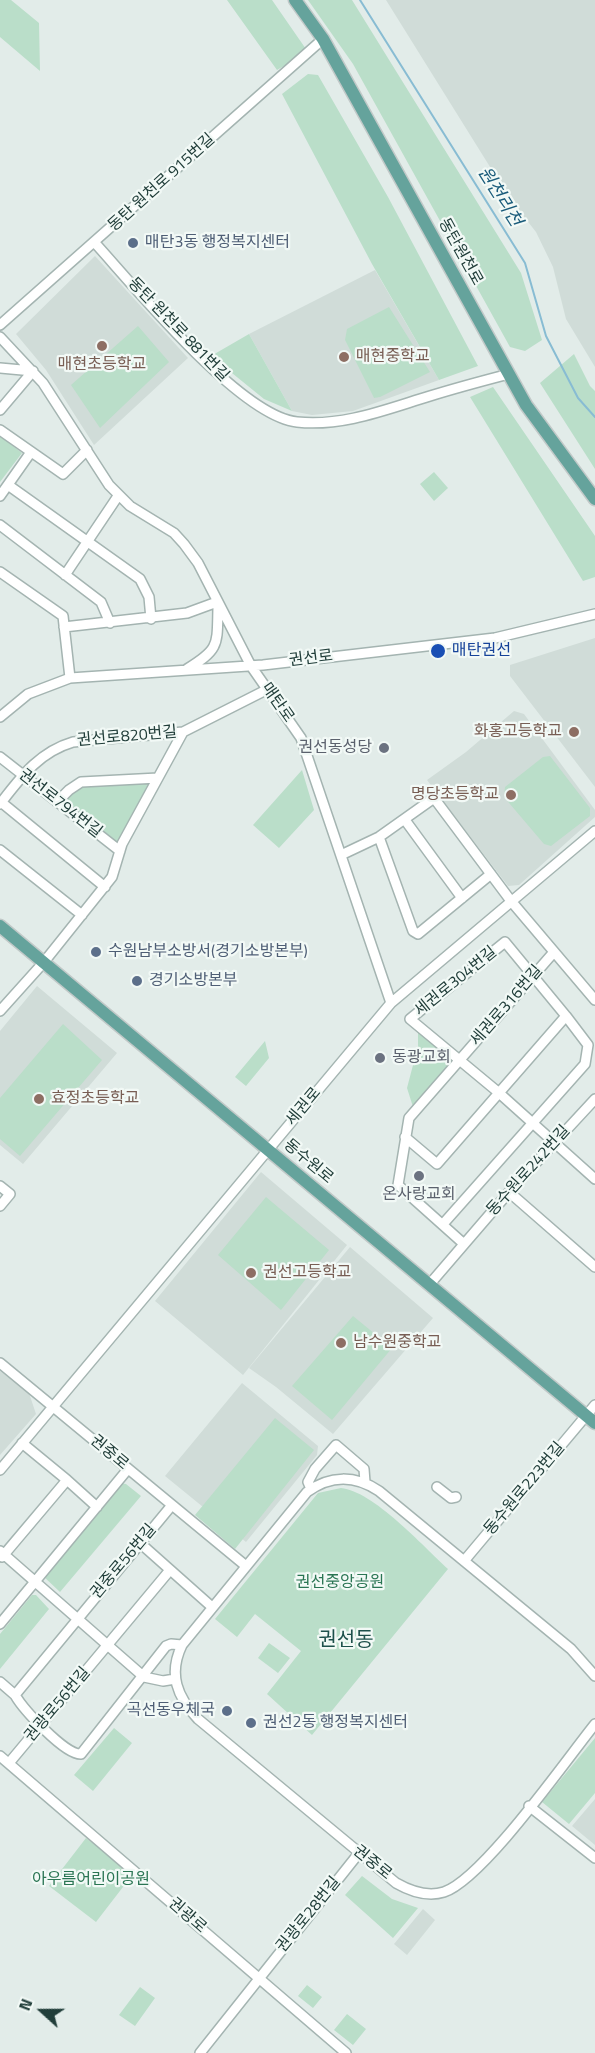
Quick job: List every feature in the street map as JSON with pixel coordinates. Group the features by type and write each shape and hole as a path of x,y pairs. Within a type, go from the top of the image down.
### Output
{"main road":[{"name":"동탄원천로","path":"297,0 323,39 540,427 595,499"},
{"name":"동수원로","path":"0,926 591,1420"}],"street":[{"name":"동탄 원천로 915번길","path":"0,325 323,39"},
{"name":"동탄 원천로 881번길","path":"95,243 209,366 249,401 294,422 339,421 380,413 509,374"},
{"name":"매탄로","path":"0,337 33,370 118,496 174,533 198,563 217,604 251,666 301,738 391,1003"},
{"path":"0,368 33,370"},
{"path":"0,410 33,370"},
{"path":"0,430 63,474 87,450"},
{"path":"0,496 31,452"},
{"path":"8,484 140,579 149,597 151,619"},
{"path":"65,574 118,496"},
{"path":"0,525 101,602 111,623"},
{"path":"0,572 63,616 70,678"},
{"path":"64,627 151,619 188,613 217,604 214,650 185,670"},
{"name":"권선로","path":"0,717 17,702 39,688 70,678 251,666 495,638 595,614"},
{"name":"권선로820번길","path":"1,803 23,775 44,754 73,742 183,732 268,689"},
{"path":"2,1006 44,963 112,877 120,851 183,732"},
{"name":"권선로794번길","path":"0,757 120,851"},
{"path":"57,802 81,782 158,778"},
{"name":"세권로316번길","path":"405,820 434,798 511,901 595,1000"},
{"path":"1,803 105,887"},
{"path":"341,855 380,837 405,820 462,898"},
{"name":"세권로","path":"0,1470 391,1003 595,831"},
{"path":"380,837 413,931 418,934 491,874"},
{"path":"1,853 82,915"},
{"name":"세권로304번길","path":"442,1224 532,1123 585,1064 588,1046 505,942 410,1019 498,1092 532,1123 595,1179"},
{"name":"세권로316번길","path":"460,1060 554,952"},
{"path":"405,1137 437,1164 566,1016"},
{"path":"460,1060 409,1118 399,1185 465,1244"},
{"name":"동수원로242번길","path":"429,1285 509,1192 595,1098"},
{"path":"0,1186 10,1194 0,1206"},
{"path":"509,1192 595,1267"},
{"name":"권중로","path":"0,1363 246,1566"},
{"name":"동수원로223번길","path":"464,1561 591,1420 595,1406"},
{"path":"22,1443 97,1507"},
{"path":"311,1489 308,1482 315,1469 336,1445 364,1469 365,1482"},
{"path":"0,1624 128,1469"},
{"path":"67,1480 1,1554 37,1580 144,1677 163,1681 175,1679 175,1664 182,1645 212,1607 311,1489 338,1479 365,1482 571,1649 595,1677"},
{"path":"437,1487 451,1498 456,1497"},
{"name":"권중로56번길","path":"15,1695 172,1505"},
{"path":"140,1543 212,1607"},
{"name":"권광로56번길","path":"9,1763 170,1570"},
{"path":"0,1682 15,1695 23,1710 70,1750 81,1754 144,1677 166,1646 182,1645"},
{"name":"권중로","path":"175,1679 184,1705 198,1719 359,1853 408,1890 420,1893 443,1892 475,1872 595,1724"},
{"name":"권광로","path":"0,1756 346,2053"},
{"path":"529,1806 595,1858"},
{"name":"권광로28번길","path":"200,2053 359,1853"}],"shaded area":[{"path":"386,0 595,0 595,367 566,319 553,267 536,232 510,199"},
{"name":"매현초등학교","path":"95,256 188,358 94,445 46,370 16,334"},
{"name":"매현중학교","path":"375,270 439,380 353,411 312,415 292,411 249,334"},
{"name":"화홍고등학교","path":"595,638 595,787 510,676 510,665"},
{"name":"명당초등학교","path":"514,711 524,714 595,810 595,817 519,885 508,886 427,780 466,752"},
{"name":"효정초등학교","path":"37,986 117,1053 23,1164 0,1145 0,1031"},
{"name":"권선고등학교","path":"261,1172 347,1245 243,1375 155,1301"},
{"name":"남수원중학교","path":"350,1247 433,1318 333,1434 249,1368"},
{"path":"0,1371 29,1393 36,1414 0,1455"},
{"path":"242,1383 318,1446 317,1455 246,1542 165,1476"},
{"path":"595,1799 595,1845 572,1826"},
{"path":"423,1909 435,1920 407,1955 394,1944"}],"green space":[{"path":"0,0 11,0 39,23 40,71 0,37"},
{"path":"227,0 272,0 308,52 277,70"},
{"path":"308,0 352,0 521,273 542,340 525,351 510,347 353,64"},
{"path":"308,74 318,75 388,197 478,366 439,380 372,264 282,94"},
{"path":"389,307 430,372 374,398 345,340 347,329"},
{"path":"138,326 169,362 100,428 71,385"},
{"path":"249,334 292,411 264,399 211,356"},
{"path":"574,354 590,386 595,391 595,469 540,383"},
{"path":"493,387 595,536 595,577 583,581 470,397"},
{"path":"0,436 22,453 0,482"},
{"path":"434,472 448,488 434,501 420,484"},
{"path":"550,756 590,808 590,816 551,846 544,844 504,797 505,787 543,757"},
{"path":"302,770 314,810 279,848 253,825"},
{"path":"149,783 117,843 67,804 64,797 80,786"},
{"path":"63,1024 102,1060 20,1156 0,1139 0,1098"},
{"path":"418,1029 458,1061 414,1110 407,1088 418,1046"},
{"path":"265,1041 269,1058 246,1086 235,1077"},
{"path":"266,1197 329,1250 281,1310 218,1255"},
{"path":"353,1316 392,1348 332,1420 292,1386"},
{"path":"275,1418 314,1450 235,1549 195,1515"},
{"path":"120,1483 126,1484 141,1496 60,1592 43,1576"},
{"name":"권선중앙공원","path":"341,1488 354,1491 382,1509 448,1569 312,1735 267,1694 301,1651 255,1614 237,1637 215,1619 318,1493"},
{"path":"32,1595 36,1595 49,1609 0,1669 0,1634"},
{"path":"269,1643 290,1658 278,1673 258,1658"},
{"path":"114,1728 132,1743 93,1791 74,1775"},
{"path":"595,1738 595,1793 569,1824 542,1802"},
{"name":"아우름어린이공원","path":"86,1838 133,1874 96,1922 49,1886"},
{"path":"362,1876 392,1899 418,1908 393,1938 345,1895"},
{"path":"307,1985 322,1997 313,2008 298,1996"},
{"path":"140,1987 155,1998 135,2026 119,2015"},
{"path":"347,2014 366,2029 353,2045 334,2030"}],"waterway":[{"name":"원천리천","path":"360,0 525,263 546,336 578,398 595,417"}],"place":[{"name":"매탄3동 행정복지센터","path":"133,243"},
{"name":"매현초등학교","path":"102,346"},
{"name":"매현중학교","path":"344,357"},
{"name":"매탄권선","path":"438,651"},
{"name":"화홍고등학교","path":"574,732"},
{"name":"권선동성당","path":"384,748"},
{"name":"명당초등학교","path":"511,795"},
{"name":"수원남부소방서(경기소방본부)","path":"96,952"},
{"name":"경기소방본부","path":"137,981"},
{"name":"동광교회","path":"380,1058"},
{"name":"효정초등학교","path":"39,1099"},
{"name":"온사랑교회","path":"419,1176"},
{"name":"권선고등학교","path":"251,1273"},
{"name":"남수원중학교","path":"341,1343"},
{"name":"곡선동우체국","path":"227,1711"},
{"name":"권선2동 행정복지센터","path":"251,1723"}],"district":[{"name":"권선동","path":"346,1641"}]}
